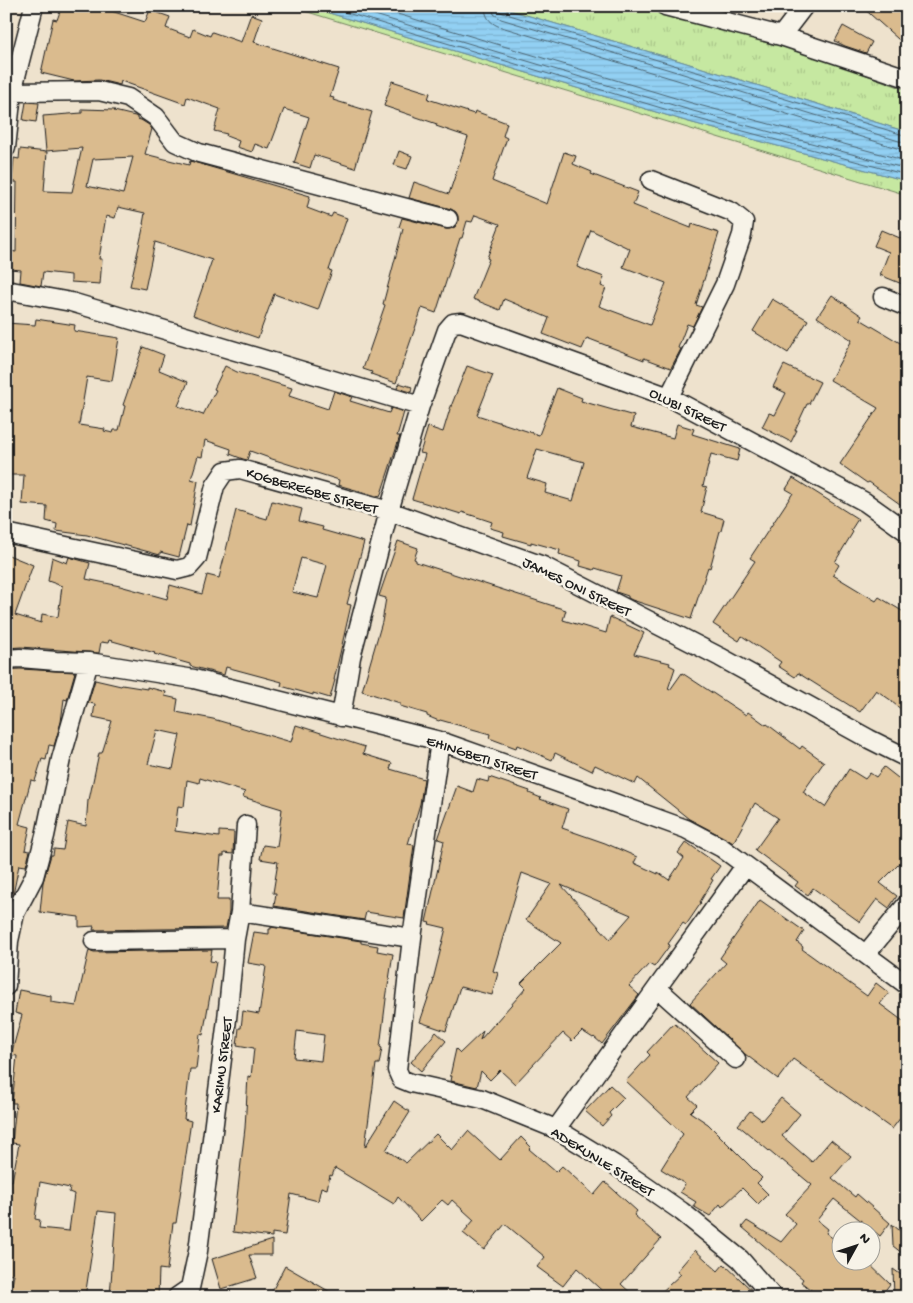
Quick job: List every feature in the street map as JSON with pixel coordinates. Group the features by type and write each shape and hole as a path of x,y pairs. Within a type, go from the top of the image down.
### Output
{"street":[{"path":"6,148 10,100 34,6"},
{"path":"664,6 780,36 907,78"},
{"path":"780,36 804,6"},
{"path":"10,100 99,91 128,98 156,117 175,142 199,153 448,219"},
{"path":"651,180 732,212 744,222 742,235 725,284 669,397"},
{"path":"6,290 71,302 420,406 389,511"},
{"path":"883,297 907,307"},
{"name":"OLUBI STREET","path":"420,406 447,330 453,324 460,322 669,397 865,502 907,532"},
{"name":"KOGBEREGBE STREET","path":"6,533 177,570 189,567 197,558 214,486 225,470 240,469 389,511 351,657 341,716"},
{"name":"JAMES ONI STREET","path":"389,511 543,566 720,657 907,758"},
{"name":"EHINGBETI STREET","path":"6,659 20,658 89,662 194,678 440,741 575,788 686,829 722,848 907,985"},
{"path":"6,986 9,941 15,913 34,877 45,836 61,759 89,662"},
{"path":"240,912 412,938 440,741"},
{"name":"KARIMU STREET","path":"177,1297 190,1288 198,1251 235,939 240,912 246,825"},
{"path":"556,1129 745,866"},
{"path":"866,954 907,904"},
{"name":"ADEKUNLE STREET","path":"412,938 397,1070 401,1079 482,1099 556,1129 615,1165 682,1211 740,1259 773,1297"},
{"path":"94,941 235,939"},
{"path":"657,988 736,1059"}],"green space":[{"path":"288,6 306,6 689,122 907,181 907,195"},
{"path":"496,6 644,6 780,43 907,90 907,132 683,62"}],"water":[{"path":"306,6 496,6 907,132 907,181 689,122"}],"building":[{"path":"62,6 96,6 145,22 150,10 170,17 166,28 190,37 193,29 210,36 212,32 241,42 251,14 262,18 254,42 339,69 330,97 334,98 333,100 372,112 355,168 314,155 310,168 294,163 309,117 284,109 269,149 255,144 252,152 237,147 239,141 226,136 227,134 214,131 220,109 187,97 185,104 121,81 120,85 99,80 74,81 41,73 53,19 57,20"},
{"path":"861,6 907,6 907,47"},
{"path":"843,26 872,42 866,53 835,41"},
{"path":"392,81 430,93 428,99 474,114 475,111 507,123 503,136 507,138 492,181 547,204 564,152 576,156 573,164 592,172 591,174 638,192 633,205 691,228 692,224 719,233 696,305 702,307 693,326 687,324 678,348 681,349 671,368 644,358 644,360 587,338 582,349 543,334 549,318 504,299 500,310 473,299 489,259 487,258 500,224 475,215 472,222 467,221 462,238 460,238 436,313 422,308 396,383 363,369 385,305 383,304 403,229 399,227 402,218 446,229 455,227 458,222 456,212 451,209 409,198 414,182 449,194 468,137 384,106","holes":["591,230 630,249 623,267 666,283 650,325 599,306 606,288 601,286 604,277 577,267"]},
{"path":"26,102 39,103 36,122 23,120"},
{"path":"82,109 115,110 135,116 152,129 145,154 189,165 190,161 310,196 307,208 331,217 333,213 347,218 329,270 332,271 318,310 274,294 258,338 193,315 212,260 155,242 145,289 130,286 145,213 118,207 115,218 106,216 99,259 102,259 100,284 71,282 71,275 43,272 41,286 20,282 21,270 9,269 10,251 16,252 17,182 12,182 14,158 19,159 20,149 47,152 44,191 72,192 82,148 46,151 43,116 82,113","holes":["133,157 123,194 87,186 93,159"]},
{"path":"399,151 412,156 407,169 394,165"},
{"path":"881,230 907,241 907,286 880,275 889,252 874,246"},
{"path":"832,295 862,316 860,319 907,347 907,509 840,464 878,408 830,380 852,340 817,317"},
{"path":"772,299 808,320 788,353 753,331"},
{"path":"36,319 75,325 74,331 119,338 112,381 87,377 79,425 105,429 104,431 113,433 114,430 119,430 125,406 123,405 143,347 164,355 159,370 188,382 178,406 203,415 216,390 214,389 225,366 237,372 292,388 289,396 328,409 334,391 352,397 350,401 389,413 391,408 404,412 397,436 400,436 380,497 338,485 339,480 250,451 247,460 243,459 230,454 231,449 205,440 202,457 198,456 191,479 198,481 190,526 187,525 179,557 160,552 160,555 87,535 56,531 57,524 46,521 47,506 22,504 24,475 10,475 10,469 6,470 6,323 35,325"},
{"path":"784,365 820,382 809,404 807,404 791,442 762,427 769,413 775,415 786,393 773,387"},
{"path":"467,366 493,375 477,415 539,435 557,388 582,398 581,401 634,416 631,427 673,438 677,424 694,429 692,434 740,449 737,461 711,454 703,486 707,487 701,512 724,519 710,568 708,567 691,619 632,600 628,596 616,592 621,576 595,568 594,570 580,566 581,561 559,554 560,550 503,536 504,532 490,528 492,522 412,499 425,454 420,453 428,427 443,432","holes":["537,449 584,462 573,501 545,493 547,484 527,478"]},
{"path":"399,383 412,387 411,392 397,388"},
{"path":"793,478 858,519 851,530 853,532 835,562 839,565 833,575 876,601 879,597 907,614 907,714 876,690 860,712 798,673 795,677 778,666 781,662 742,636 739,641 713,624 755,561 750,558 793,493 786,489"},
{"path":"272,501 302,509 299,521 323,527 322,530 364,542 347,604 351,605 330,698 281,686 282,682 226,667 224,675 109,640 108,643 101,642 99,653 21,647 6,648 6,554 33,565 15,615 41,623 42,614 58,617 62,586 48,581 52,557 67,563 69,557 90,563 86,579 167,599 170,585 202,594 207,575 219,578 236,510 267,519","holes":["301,558 327,565 318,598 292,592"]},
{"path":"398,541 418,548 414,559 416,562 566,610 563,620 606,633 610,617 644,633 634,654 670,663 669,665 675,668 668,689 670,690 682,673 746,715 748,712 800,749 802,746 824,762 803,792 825,807 849,769 865,779 870,773 876,777 884,767 907,785 907,867 901,862 880,883 897,896 889,908 877,899 860,922 813,888 808,895 795,886 798,882 755,850 778,818 755,803 733,843 689,819 638,778 635,784 595,765 592,771 555,753 552,760 517,745 516,748 489,738 490,734 439,721 427,716 427,714 400,706 400,703 362,691 382,622 386,598 379,596"},
{"path":"6,670 75,672 67,700 64,699 61,722 54,746 49,745 46,760 42,759 35,781 31,780 19,824 30,827 25,850 30,851 26,866 19,865 13,895 6,894"},
{"path":"95,680 121,686 147,689 147,687 166,692 165,696 178,699 176,712 213,719 291,742 296,725 365,747 363,754 392,763 390,769 424,779 420,804 408,844 414,845 404,918 366,912 364,920 274,906 276,893 273,893 278,862 260,859 263,845 277,847 282,809 243,797 245,792 200,778 199,783 187,780 184,807 178,806 175,831 219,837 219,831 234,832 233,854 224,853 224,856 221,856 217,900 229,900 226,928 93,930 94,926 79,927 79,917 40,912 43,882 51,855 53,855 54,849 63,850 68,822 86,826 88,800 99,753 102,753 112,721 93,717 95,704 88,703","holes":["157,730 180,735 173,769 148,764"]},
{"path":"489,777 530,791 529,793 540,799 568,809 562,828 605,843 637,857 634,863 658,874 658,872 669,880 684,858 678,853 686,842 720,866 711,879 713,880 701,903 686,925 683,923 654,967 649,964 629,986 639,995 602,1044 594,1037 582,1031 572,1041 563,1033 515,1084 500,1070 490,1080 481,1071 477,1087 451,1081 452,1076 450,1076 456,1049 460,1053 483,1031 480,1040 526,988 521,983 561,943 526,920 551,884 522,873 493,971 498,973 492,995 460,987 446,1031 420,1022 434,980 446,928 426,922 444,841 438,839 457,786 473,792 477,779 488,782","holes":["561,885 631,915 610,939"]},
{"path":"760,900 804,931 797,942 803,947 802,949 867,996 876,983 889,993 880,1004 907,1024 907,1109 892,1129 793,1059 778,1079 745,1054 690,1003 726,963 720,958"},
{"path":"271,927 361,941 361,943 378,946 377,951 393,954 380,1047 382,1048 379,1064 376,1064 365,1147 394,1101 410,1112 386,1150 406,1163 436,1134 452,1150 468,1131 500,1160 521,1137 531,1147 529,1149 556,1172 562,1166 594,1195 605,1182 637,1211 634,1215 661,1239 621,1284 635,1297 609,1297 577,1268 563,1286 537,1267 545,1257 505,1224 484,1250 463,1233 474,1220 452,1200 448,1205 442,1200 421,1221 398,1197 394,1204 335,1168 332,1176 330,1175 327,1189 321,1187 318,1201 291,1194 285,1235 272,1233 272,1237 233,1232 245,1128 248,1076 251,1077 254,1048 237,1045 239,1028 241,1028 243,1011 259,1014 266,966 248,963 254,932 269,934 269,929","holes":["297,1031 324,1035 321,1061 294,1058"]},
{"path":"89,950 94,952 212,950 210,961 216,962 203,1035 200,1034 196,1069 190,1069 184,1119 191,1121 176,1223 173,1223 167,1270 159,1269 158,1297 110,1297 116,1213 98,1211 85,1297 10,1297 14,1274 6,1273 6,1180 12,1181 19,1144 12,1143 16,1103 12,1103 17,1056 11,1055 22,1015 15,1013 19,990 51,996 51,1002 76,1006","holes":["40,1182 70,1188 69,1192 74,1194 69,1231 39,1228 40,1220 35,1219"]},
{"path":"674,1023 718,1063 688,1097 697,1105 690,1112 708,1124 762,1178 757,1183 768,1194 758,1204 742,1188 722,1207 720,1204 710,1216 693,1206 696,1202 680,1192 685,1184 661,1169 683,1134 626,1081 650,1055 647,1052"},
{"path":"436,1032 446,1041 421,1071 411,1062"},
{"path":"610,1085 624,1098 609,1113 611,1116 602,1126 585,1111"},
{"path":"781,1098 800,1114 782,1136 812,1162 831,1140 851,1156 832,1178 855,1197 857,1194 890,1223 880,1236 880,1220 860,1220 834,1199 817,1220 828,1229 826,1233 830,1236 830,1270 875,1270 890,1284 880,1297 820,1297 801,1282 803,1279 742,1227 747,1221 781,1242 796,1224 785,1214 812,1185 738,1125 750,1111 762,1120"},
{"path":"892,1224 907,1237 907,1257 893,1246"},
{"path":"272,1240 272,1255 249,1255 257,1278 221,1289 212,1259"},
{"path":"695,1250 718,1271 724,1264 759,1297 656,1297 681,1274 677,1271"},
{"path":"285,1266 339,1297 269,1297"},
{"path":"893,1269 907,1279 907,1297 894,1297"}]}
